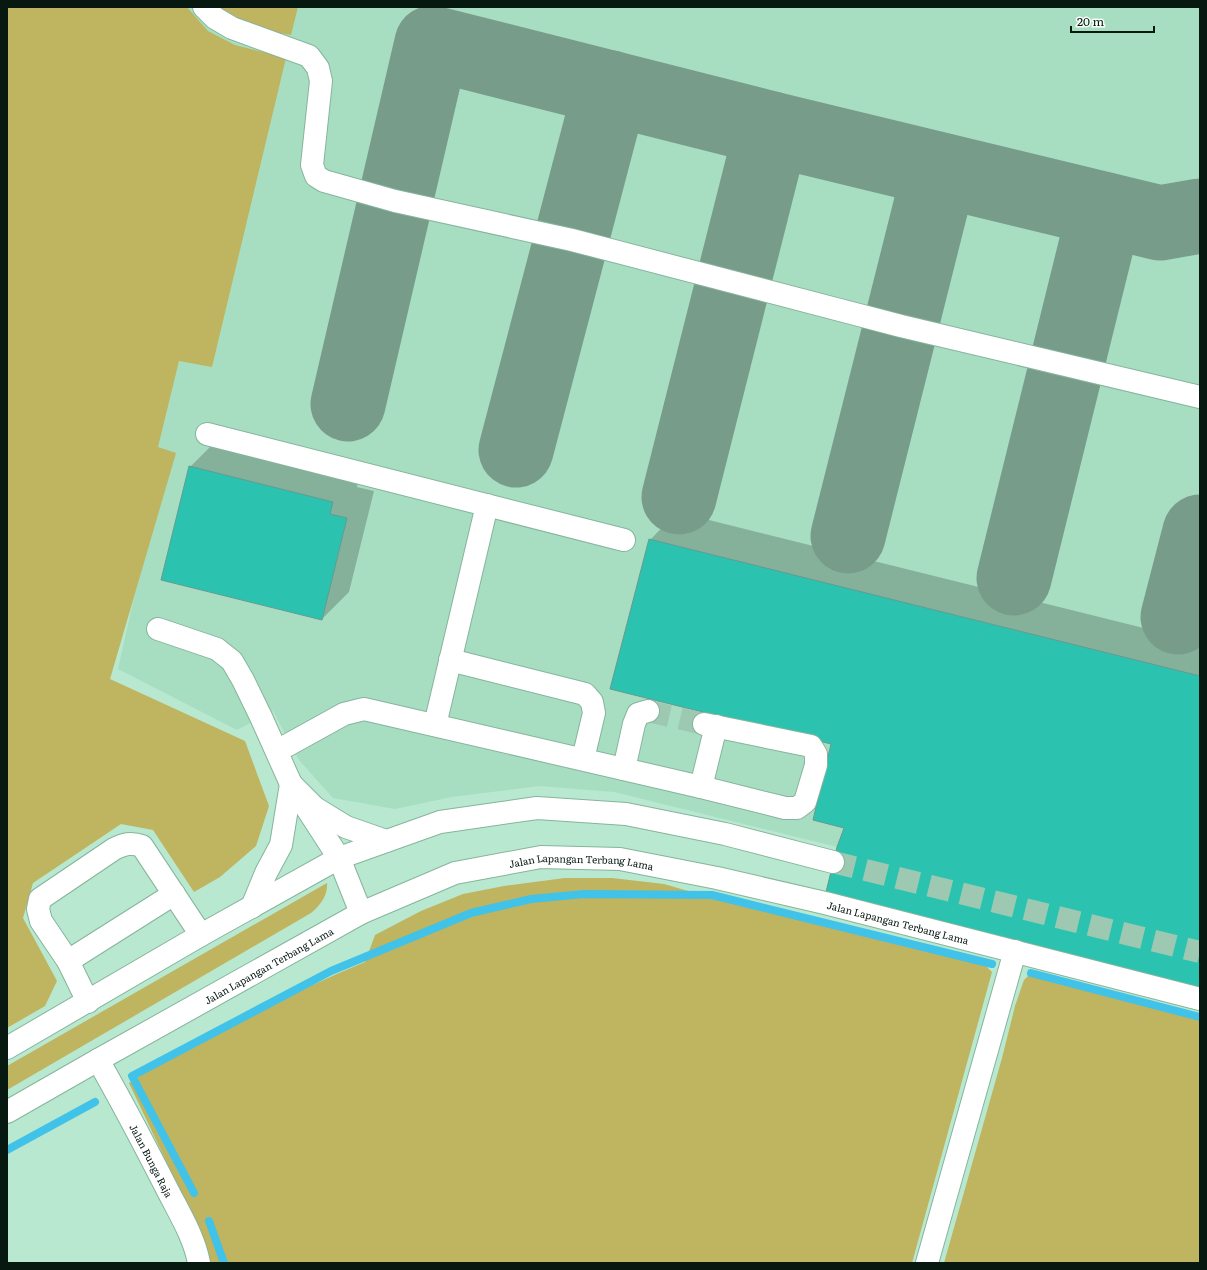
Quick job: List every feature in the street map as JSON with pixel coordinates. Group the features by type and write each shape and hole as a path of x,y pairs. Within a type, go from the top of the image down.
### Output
{"main road":[{"path":"204,7 214,18 232,28 309,56 318,68 321,81 312,165 316,176 324,181 395,201 572,240 901,326 1200,397"},
{"path":"207,434 624,540"},
{"path":"436,725 487,505"},
{"path":"158,629 217,649 232,661 243,680 291,784 339,858 362,913"},
{"path":"450,660 585,694 592,702 594,713 583,760"},
{"path":"277,751 344,714 364,709 701,787 785,808 797,808 805,802 816,765 816,754 811,746 710,725 701,787"},
{"path":"624,769 634,724 638,714 648,711"},
{"path":"291,784 315,808 346,827 386,841"},
{"path":"252,908 266,873 281,844 291,784"},
{"path":"7,1048 201,935 252,908 339,858 440,822 537,808 626,814 725,834 834,862"},
{"path":"88,1002 68,961 41,921 38,909 40,899 114,849 126,844 135,843 142,846 201,935"},
{"name":"Jalan Lapangan Terbang Lama","path":"7,1112 362,913 455,873 541,857 620,859 717,878 825,903 1200,999"},
{"path":"68,961 174,894"},
{"path":"926,1263 1015,951"},
{"name":"Jalan Bunga Raja","path":"98,1060 182,1218 197,1251 199,1263"}],"shaded area":[{"path":"7,7 187,7 208,31 235,45 286,58 212,367 179,361 158,447 176,453 110,679 245,741 269,806 256,846 220,877 194,892 153,830 121,824 33,883 23,918 57,981 45,1006 7,1028"},
{"path":"134,7 1200,7 1200,992 825,896 837,847 614,792 539,786 452,797 395,809 333,798 299,760 273,711 237,730 118,669 161,476 110,460"},
{"path":"221,7 298,7 291,35 246,27 229,17"},
{"path":"565,878 612,878 664,884 712,898 986,966 992,972 912,1263 208,1263 191,1214 129,1083 175,1056 257,1012 365,962 375,935 421,911 463,894 504,886"},
{"path":"327,883 323,900 311,913 7,1090 7,1066"},
{"path":"1031,973 1200,1017 1200,1263 944,1263 1002,1058 1015,1006 1024,980"}],"building":[{"path":"189,466 333,502 330,514 347,518 322,620 161,580"},
{"path":"649,539 1200,676 1200,992 825,896 837,847 844,828 813,820 831,744 610,689"}],"waterway":[{"path":"194,1193 132,1076 331,971 471,913 531,899 584,894 712,895 992,964"},
{"path":"1031,973 1200,1017"},
{"path":"7,1150 95,1102"},
{"path":"209,1221 224,1263"}],"taxiway":[{"path":"348,404 432,43 772,129 1160,223 1200,216"},
{"path":"516,450 611,88"},
{"path":"679,497 772,129"},
{"path":"848,536 940,170"},
{"path":"1014,578 1105,210"},
{"path":"1178,617 1200,532"}],"tunnel":[{"path":"648,711 704,724"},
{"path":"833,862 1200,952"}]}
